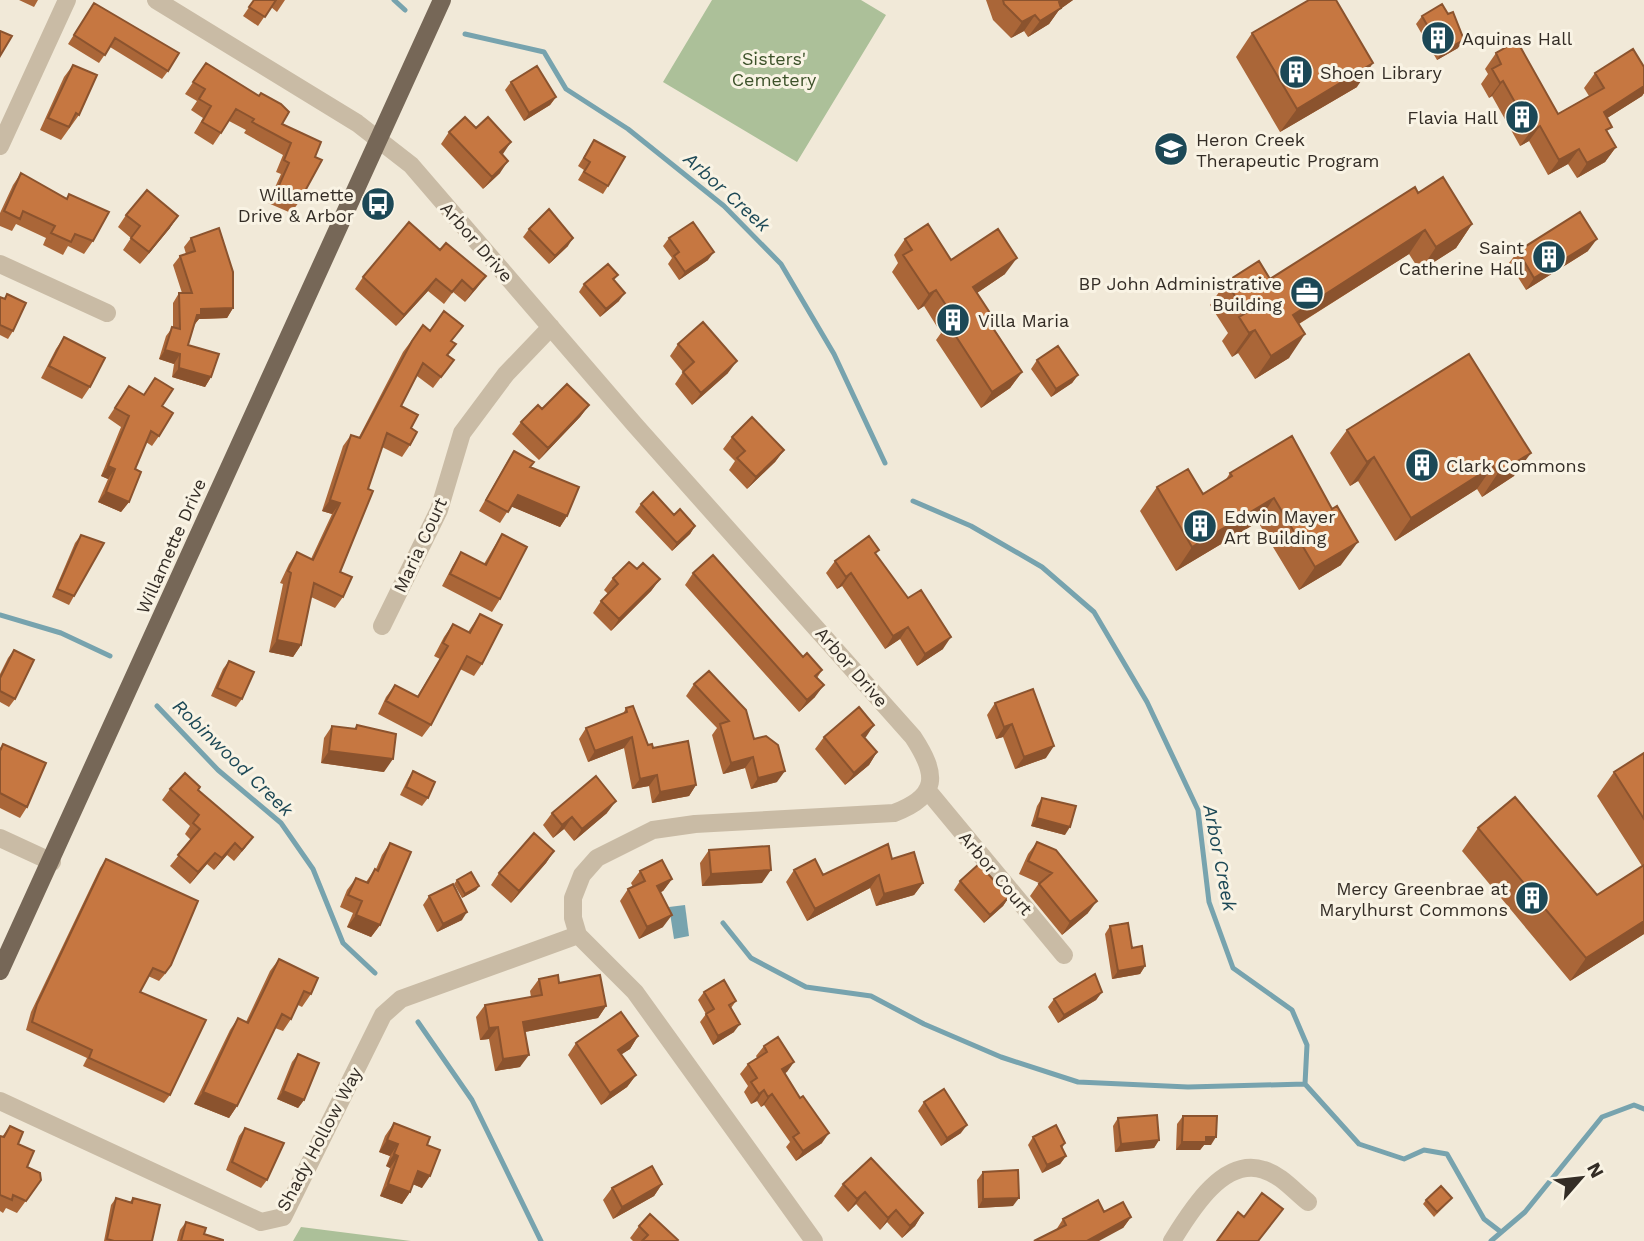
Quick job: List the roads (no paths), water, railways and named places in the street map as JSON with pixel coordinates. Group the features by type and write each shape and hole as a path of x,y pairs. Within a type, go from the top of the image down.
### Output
{"main road":[{"name":"Willamette Drive","path":"0,971 52,862 442,0"}],"street":[{"path":"0,146 67,0"},
{"name":"Arbor Drive","path":"156,0 379,137 411,165 913,737 929,764 928,791"},
{"path":"0,264 107,313"},
{"name":"Maria Court","path":"382,626 439,510 462,433 506,374 551,327"},
{"path":"814,1241 635,992 578,935 573,918 573,898 582,875 597,858 653,830 695,824 894,813 914,806 928,791"},
{"name":"Arbor Court","path":"928,791 1064,955"},
{"path":"0,838 52,862"},
{"name":"Shady Hollow Way","path":"0,1101 261,1222 283,1217 383,1015 401,999 578,935"},
{"path":"1172,1241 1214,1186 1231,1171 1263,1169 1308,1202"}],"water":[{"path":"685,905 689,936 674,939 669,907"}],"waterway":[{"name":"Arbor Creek","path":"394,0 405,10"},
{"name":"Arbor Creek","path":"465,34 544,52 566,89 628,129 724,206 781,264 834,354 885,463"},
{"name":"Arbor Creek","path":"913,501 971,526 1042,567 1094,612 1147,702 1198,810 1209,902 1233,968 1292,1010 1307,1045 1305,1084 1359,1144 1404,1159 1424,1150 1447,1154 1484,1219 1501,1232"},
{"name":"Robinwood Creek","path":"0,615 61,633 110,656"},
{"name":"Robinwood Creek","path":"157,706 218,770 281,823 313,869 343,943 375,973"},
{"path":"723,923 751,958 806,987 871,996 924,1024 1001,1057 1078,1082 1188,1087 1305,1084"},
{"name":"Robinwood Creek","path":"418,1022 472,1100 541,1241"},
{"path":"1491,1241 1525,1212 1602,1117 1634,1105 1644,1109"}],"place":[{"name":"Aquinas Hall","path":"1438,38"},
{"name":"Shoen Library","path":"1296,72"},
{"name":"Flavia Hall","path":"1522,117"},
{"name":"Heron Creek Therapeutic Program","path":"1171,149"},
{"name":"Willamette Drive & Arbor","path":"378,204"},
{"name":"Saint Catherine Hall","path":"1549,257"},
{"name":"BP John Administrative Building","path":"1307,293"},
{"name":"Villa Maria","path":"953,320"},
{"name":"Clark Commons","path":"1422,465"},
{"name":"Edwin Mayer Art Building","path":"1200,526"},
{"name":"Mercy Greenbrae at Marylhurst Commons","path":"1532,898"}],"park label":[{"name":"Sisters' Cemetery","path":"774,68"}]}
